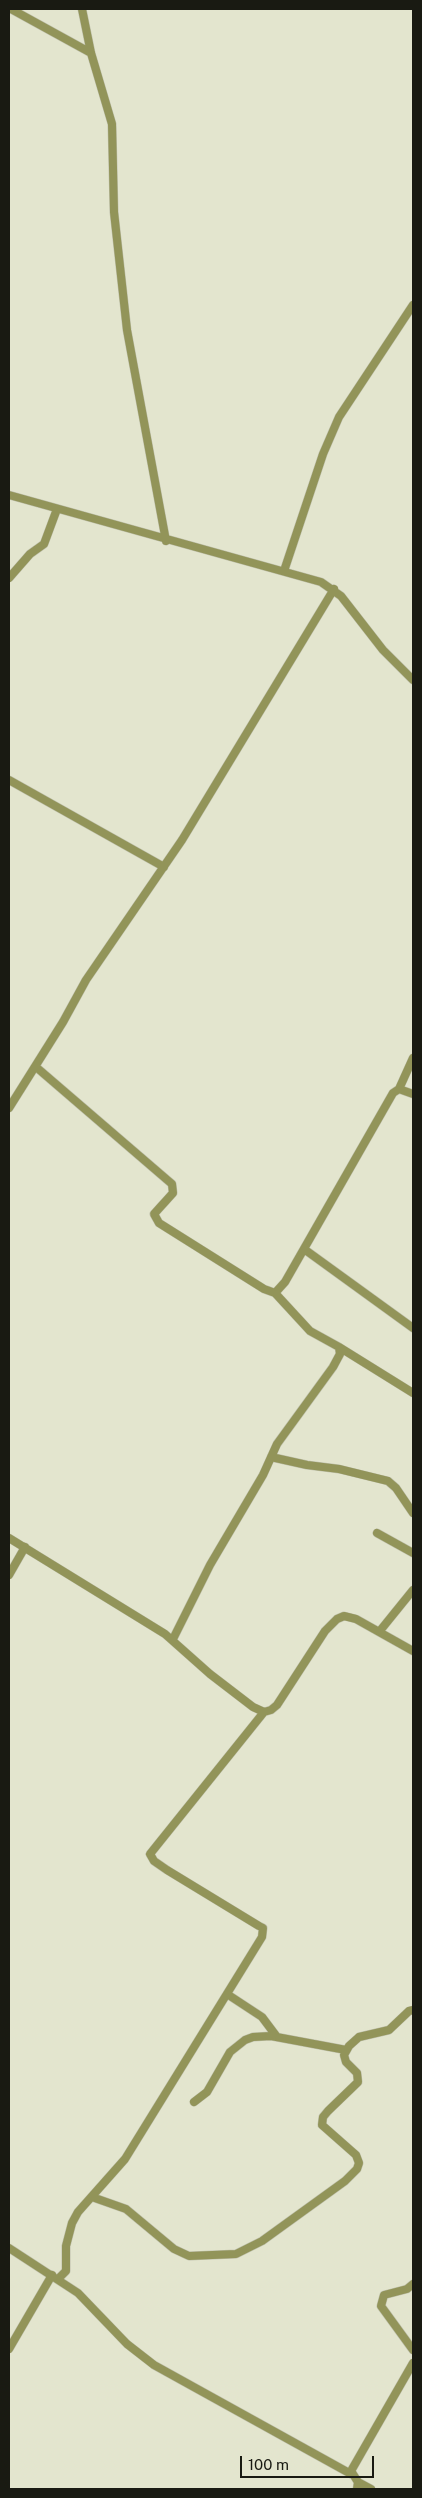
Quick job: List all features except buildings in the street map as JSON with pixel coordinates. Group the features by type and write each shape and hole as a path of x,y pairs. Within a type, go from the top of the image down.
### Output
{"street":[{"path":"11,9 92,53"},
{"path":"82,9 112,124 114,212 127,330 166,541"},
{"path":"284,570 323,454 339,417 413,305"},
{"path":"9,495 166,541 305,576 334,589 387,655 413,680"},
{"path":"9,578 30,554 44,544 56,509"},
{"path":"9,1108 36,1067 86,980 164,868 334,589"},
{"path":"9,780 164,868"},
{"path":"275,1293 304,1248 389,1098 399,1089 413,1058"},
{"path":"36,1067 172,1184 173,1193 154,1214 158,1223 264,1289 275,1293 310,1331 413,1393"},
{"path":"399,1089 413,1094"},
{"path":"304,1248 413,1328"},
{"path":"173,1639 210,1565 258,1485 283,1434 333,1367 340,1354 339,1347"},
{"path":"271,1457 306,1465 339,1468 388,1481 396,1488 413,1513"},
{"path":"377,1533 413,1553"},
{"path":"9,1538 173,1639 210,1674 253,1707 264,1712"},
{"path":"9,1575 25,1547"},
{"path":"379,1632 413,1590"},
{"path":"9,2349 55,2277 66,2271 66,2246 72,2223 78,2212 125,2159 262,1937 262,1928 167,1870 154,1861 150,1854 264,1712 272,1710 277,1705 325,1631 337,1619 350,1617 413,1651"},
{"path":"226,1994 262,2017 277,2037"},
{"path":"92,2197 126,2209 174,2249 189,2256 236,2254 262,2241 345,2181 357,2169 359,2163 356,2155 326,2131 321,2121 328,2111 358,2082 357,2073 344,2058 346,2050 359,2038 389,2030 413,2010"},
{"path":"194,2102 207,2092 224,2061 238,2045 253,2037 277,2037 346,2050"},
{"path":"9,2248 83,2297 127,2344 154,2365 351,2474 358,2486 372,2489"},
{"path":"413,2284 402,2291 384,2295 381,2306 413,2350"},
{"path":"351,2474 413,2363"}]}
